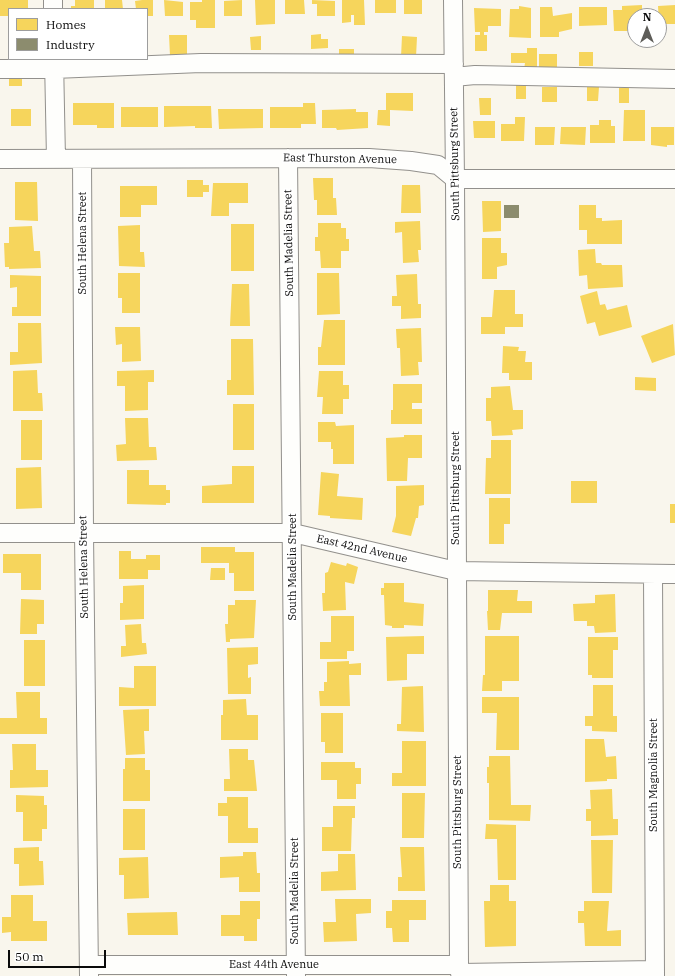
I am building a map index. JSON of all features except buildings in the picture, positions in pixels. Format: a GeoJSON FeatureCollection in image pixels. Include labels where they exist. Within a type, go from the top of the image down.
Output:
{"type":"FeatureCollection","features":[{"type":"Feature","properties":{"kind":"street","name":"South Pittsburg Street"},"geometry":{"type":"LineString","coordinates":[[453,0],[460,972]]}},
{"type":"Feature","properties":{"kind":"street"},"geometry":{"type":"LineString","coordinates":[[0,69],[54,64],[201,63],[454,71],[475,75],[675,79]]}},
{"type":"Feature","properties":{"kind":"street"},"geometry":{"type":"LineString","coordinates":[[54,64],[56,159]]}},
{"type":"Feature","properties":{"kind":"street","name":"South Madelia Street"},"geometry":{"type":"LineString","coordinates":[[288,158],[293,533],[296,971]]}},
{"type":"Feature","properties":{"kind":"street","name":"East Thurston Avenue"},"geometry":{"type":"LineString","coordinates":[[0,159],[369,158],[411,161],[438,165],[455,179]]}},
{"type":"Feature","properties":{"kind":"street","name":"South Helena Street"},"geometry":{"type":"LineString","coordinates":[[82,159],[84,533],[89,971]]}},
{"type":"Feature","properties":{"kind":"street"},"geometry":{"type":"LineString","coordinates":[[455,179],[675,179]]}},
{"type":"Feature","properties":{"kind":"street","name":"East 42nd Avenue"},"geometry":{"type":"LineString","coordinates":[[0,533],[293,533],[456,571],[675,574]]}},
{"type":"Feature","properties":{"kind":"street","name":"South Magnolia Street"},"geometry":{"type":"LineString","coordinates":[[653,574],[655,973]]}},
{"type":"Feature","properties":{"kind":"street","name":"East 44th Avenue"},"geometry":{"type":"LineString","coordinates":[[89,971],[655,973]]}}]}
